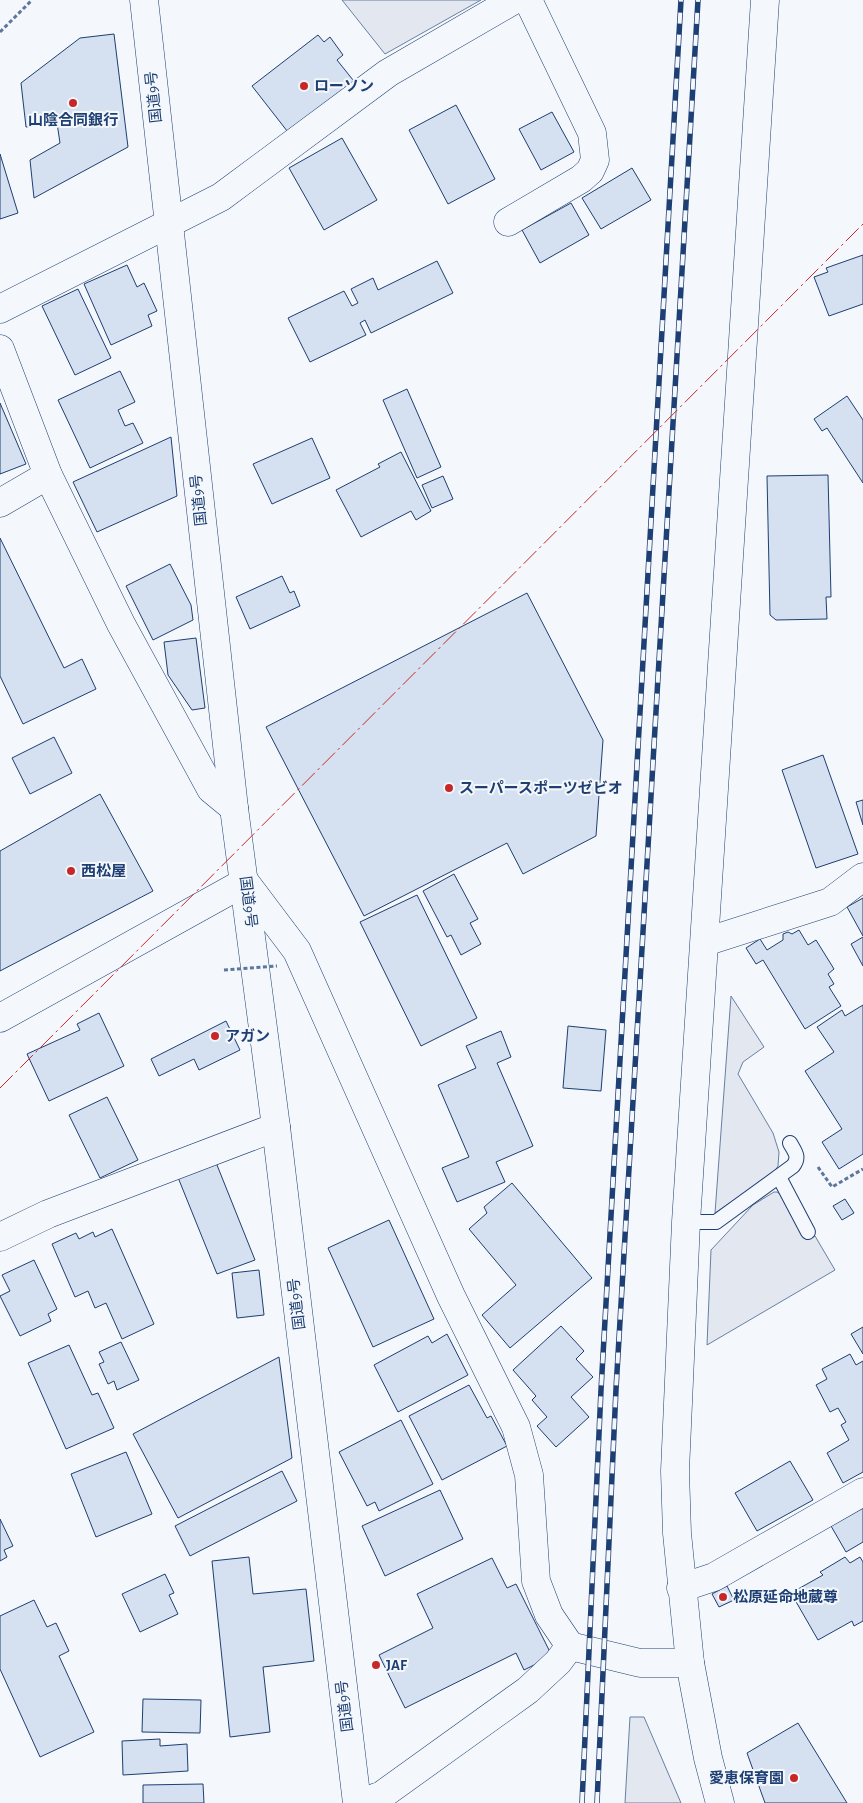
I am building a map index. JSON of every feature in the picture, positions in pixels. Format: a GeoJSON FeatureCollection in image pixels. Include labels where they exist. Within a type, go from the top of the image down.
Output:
{"type":"FeatureCollection","features":[{"type":"Feature","properties":{"kind":"main road","name":"国道9号"},"geometry":{"type":"LineString","coordinates":[[144,0],[234,808],[276,1127],[357,1803]]}},
{"type":"Feature","properties":{"kind":"main road"},"geometry":{"type":"LineString","coordinates":[[0,309],[221,197],[388,73],[514,0]]}},
{"type":"Feature","properties":{"kind":"main road"},"geometry":{"type":"LineString","coordinates":[[508,222],[581,179],[590,171],[595,160],[592,133],[528,0]]}},
{"type":"Feature","properties":{"kind":"main road"},"geometry":{"type":"LineString","coordinates":[[720,1803],[708,1758],[690,1663],[681,1588],[675,1471],[686,1222],[765,0]]}},
{"type":"Feature","properties":{"kind":"main road"},"geometry":{"type":"LineString","coordinates":[[0,349],[48,475],[121,624],[211,789],[234,808]]}},
{"type":"Feature","properties":{"kind":"main road"},"geometry":{"type":"LineString","coordinates":[[0,503],[48,475]]}},
{"type":"Feature","properties":{"kind":"main road"},"geometry":{"type":"LineString","coordinates":[[705,942],[830,902],[863,877]]}},
{"type":"Feature","properties":{"kind":"main road"},"geometry":{"type":"LineString","coordinates":[[0,1018],[245,882],[297,951],[451,1296],[516,1427],[529,1476],[536,1581],[549,1615],[570,1646],[640,1663],[690,1663]]}},
{"type":"Feature","properties":{"kind":"main road"},"geometry":{"type":"LineString","coordinates":[[0,1237],[48,1214],[276,1127]]}},
{"type":"Feature","properties":{"kind":"main road"},"geometry":{"type":"LineString","coordinates":[[681,1588],[714,1577],[863,1492]]}},
{"type":"Feature","properties":{"kind":"main road"},"geometry":{"type":"LineString","coordinates":[[361,1803],[382,1795],[528,1690],[558,1662],[570,1646]]}},
{"type":"Feature","properties":{"kind":"lane"},"geometry":{"type":"LineString","coordinates":[[686,1222],[716,1222],[779,1177],[797,1161],[797,1155],[790,1143]]}},
{"type":"Feature","properties":{"kind":"lane"},"geometry":{"type":"LineString","coordinates":[[779,1177],[808,1232]]}},
{"type":"Feature","properties":{"kind":"path"},"geometry":{"type":"LineString","coordinates":[[0,32],[32,0]]}},
{"type":"Feature","properties":{"kind":"path"},"geometry":{"type":"LineString","coordinates":[[224,970],[277,966]]}},
{"type":"Feature","properties":{"kind":"path"},"geometry":{"type":"LineString","coordinates":[[797,1161],[813,1158],[832,1187],[863,1169]]}},
{"type":"Feature","properties":{"kind":"shaded area"},"geometry":{"type":"Polygon","coordinates":[[[342,0],[481,0],[385,54],[342,0]]]}},
{"type":"Feature","properties":{"kind":"shaded area"},"geometry":{"type":"Polygon","coordinates":[[[731,996],[764,1047],[743,1062],[738,1074],[773,1133],[779,1152],[778,1166],[773,1174],[715,1213],[731,996]]]}},
{"type":"Feature","properties":{"kind":"shaded area"},"geometry":{"type":"Polygon","coordinates":[[[774,1192],[785,1197],[807,1237],[815,1236],[835,1270],[707,1345],[711,1250],[753,1205],[774,1192]]]}},
{"type":"Feature","properties":{"kind":"shaded area"},"geometry":{"type":"Polygon","coordinates":[[[630,1717],[644,1717],[681,1803],[625,1803],[630,1717]]]}},
{"type":"Feature","properties":{"kind":"building","name":"山陰合同銀行"},"geometry":{"type":"Polygon","coordinates":[[[114,34],[128,147],[34,198],[30,160],[60,143],[57,123],[26,127],[21,83],[80,38],[114,34]]]}},
{"type":"Feature","properties":{"kind":"building","name":"ローソン"},"geometry":{"type":"Polygon","coordinates":[[[318,35],[324,42],[330,37],[343,55],[337,60],[357,85],[291,136],[252,86],[318,35]]]}},
{"type":"Feature","properties":{"kind":"building"},"geometry":{"type":"Polygon","coordinates":[[[456,105],[495,179],[448,204],[409,130],[456,105]]]}},
{"type":"Feature","properties":{"kind":"building"},"geometry":{"type":"Polygon","coordinates":[[[552,112],[574,152],[541,170],[519,129],[552,112]]]}},
{"type":"Feature","properties":{"kind":"building"},"geometry":{"type":"Polygon","coordinates":[[[342,138],[377,200],[324,230],[289,168],[342,138]]]}},
{"type":"Feature","properties":{"kind":"building"},"geometry":{"type":"Polygon","coordinates":[[[0,154],[18,213],[0,219],[0,154]]]}},
{"type":"Feature","properties":{"kind":"building"},"geometry":{"type":"Polygon","coordinates":[[[632,168],[651,200],[601,229],[582,198],[632,168]]]}},
{"type":"Feature","properties":{"kind":"building"},"geometry":{"type":"Polygon","coordinates":[[[571,203],[589,235],[540,263],[522,230],[571,203]]]}},
{"type":"Feature","properties":{"kind":"building"},"geometry":{"type":"Polygon","coordinates":[[[863,255],[863,304],[829,316],[814,277],[828,272],[826,268],[863,255]]]}},
{"type":"Feature","properties":{"kind":"building"},"geometry":{"type":"Polygon","coordinates":[[[437,261],[453,293],[371,333],[365,320],[360,323],[366,335],[310,362],[288,318],[344,291],[352,306],[358,303],[351,289],[373,278],[378,290],[437,261]]]}},
{"type":"Feature","properties":{"kind":"building"},"geometry":{"type":"Polygon","coordinates":[[[127,265],[137,287],[144,283],[157,311],[148,315],[152,326],[111,345],[84,284],[127,265]]]}},
{"type":"Feature","properties":{"kind":"building"},"geometry":{"type":"Polygon","coordinates":[[[78,289],[111,358],[75,375],[42,306],[78,289]]]}},
{"type":"Feature","properties":{"kind":"building"},"geometry":{"type":"Polygon","coordinates":[[[120,371],[135,402],[118,410],[125,426],[133,423],[143,443],[90,468],[58,400],[120,371]]]}},
{"type":"Feature","properties":{"kind":"building"},"geometry":{"type":"Polygon","coordinates":[[[407,389],[441,467],[417,478],[383,400],[407,389]]]}},
{"type":"Feature","properties":{"kind":"building"},"geometry":{"type":"Polygon","coordinates":[[[847,396],[863,420],[863,483],[827,428],[822,431],[814,419],[847,396]]]}},
{"type":"Feature","properties":{"kind":"building"},"geometry":{"type":"Polygon","coordinates":[[[0,403],[26,464],[0,474],[0,403]]]}},
{"type":"Feature","properties":{"kind":"building"},"geometry":{"type":"Polygon","coordinates":[[[171,437],[177,496],[97,532],[73,482],[171,437]]]}},
{"type":"Feature","properties":{"kind":"building"},"geometry":{"type":"Polygon","coordinates":[[[312,438],[330,478],[272,504],[253,464],[312,438]]]}},
{"type":"Feature","properties":{"kind":"building"},"geometry":{"type":"Polygon","coordinates":[[[401,452],[431,511],[416,520],[411,511],[361,537],[336,490],[380,467],[378,464],[401,452]]]}},
{"type":"Feature","properties":{"kind":"building"},"geometry":{"type":"Polygon","coordinates":[[[828,475],[831,597],[826,597],[827,619],[776,620],[770,615],[767,476],[828,475]]]}},
{"type":"Feature","properties":{"kind":"building"},"geometry":{"type":"Polygon","coordinates":[[[443,476],[453,499],[432,508],[422,485],[443,476]]]}},
{"type":"Feature","properties":{"kind":"building"},"geometry":{"type":"Polygon","coordinates":[[[0,538],[64,668],[82,659],[96,689],[23,724],[0,676],[0,538]]]}},
{"type":"Feature","properties":{"kind":"building"},"geometry":{"type":"Polygon","coordinates":[[[170,564],[191,605],[193,620],[153,640],[126,586],[170,564]]]}},
{"type":"Feature","properties":{"kind":"building"},"geometry":{"type":"Polygon","coordinates":[[[282,576],[290,593],[294,591],[300,606],[250,629],[236,597],[282,576]]]}},
{"type":"Feature","properties":{"kind":"building","name":"スーパースポーツゼビオ"},"geometry":{"type":"Polygon","coordinates":[[[527,593],[603,740],[596,836],[523,874],[507,843],[364,916],[266,727],[527,593]]]}},
{"type":"Feature","properties":{"kind":"building"},"geometry":{"type":"Polygon","coordinates":[[[196,638],[205,708],[192,710],[168,675],[164,642],[196,638]]]}},
{"type":"Feature","properties":{"kind":"building"},"geometry":{"type":"Polygon","coordinates":[[[54,737],[72,773],[30,794],[12,758],[54,737]]]}},
{"type":"Feature","properties":{"kind":"building"},"geometry":{"type":"Polygon","coordinates":[[[823,755],[858,854],[816,868],[782,770],[823,755]]]}},
{"type":"Feature","properties":{"kind":"building","name":"西松屋"},"geometry":{"type":"Polygon","coordinates":[[[100,794],[153,891],[0,971],[0,851],[100,794]]]}},
{"type":"Feature","properties":{"kind":"building"},"geometry":{"type":"Polygon","coordinates":[[[863,800],[863,825],[856,802],[863,800]]]}},
{"type":"Feature","properties":{"kind":"building"},"geometry":{"type":"Polygon","coordinates":[[[454,874],[478,919],[470,923],[481,944],[461,955],[451,935],[447,937],[423,891],[454,874]]]}},
{"type":"Feature","properties":{"kind":"building"},"geometry":{"type":"Polygon","coordinates":[[[417,895],[477,1018],[421,1046],[360,922],[417,895]]]}},
{"type":"Feature","properties":{"kind":"building"},"geometry":{"type":"Polygon","coordinates":[[[863,898],[863,936],[847,907],[863,898]]]}},
{"type":"Feature","properties":{"kind":"building"},"geometry":{"type":"Polygon","coordinates":[[[799,930],[808,945],[816,940],[834,969],[828,974],[834,984],[829,987],[841,1006],[805,1029],[763,960],[756,964],[746,948],[760,939],[767,950],[783,940],[783,934],[788,932],[792,934],[799,930]]]}},
{"type":"Feature","properties":{"kind":"building"},"geometry":{"type":"Polygon","coordinates":[[[863,937],[863,966],[851,944],[863,937]]]}},
{"type":"Feature","properties":{"kind":"building"},"geometry":{"type":"Polygon","coordinates":[[[863,1005],[863,1154],[839,1169],[822,1142],[842,1129],[805,1071],[834,1052],[817,1027],[842,1010],[845,1016],[863,1005]]]}},
{"type":"Feature","properties":{"kind":"building"},"geometry":{"type":"Polygon","coordinates":[[[99,1013],[124,1066],[49,1101],[27,1054],[80,1030],[77,1024],[99,1013]]]}},
{"type":"Feature","properties":{"kind":"building","name":"アガン"},"geometry":{"type":"Polygon","coordinates":[[[226,1021],[240,1050],[199,1070],[194,1059],[159,1076],[151,1059],[226,1021]]]}},
{"type":"Feature","properties":{"kind":"building"},"geometry":{"type":"Polygon","coordinates":[[[568,1026],[606,1030],[601,1091],[563,1088],[568,1026]]]}},
{"type":"Feature","properties":{"kind":"building"},"geometry":{"type":"Polygon","coordinates":[[[501,1031],[511,1057],[497,1063],[533,1146],[496,1162],[505,1182],[457,1202],[442,1168],[469,1157],[438,1085],[476,1068],[466,1046],[501,1031]]]}},
{"type":"Feature","properties":{"kind":"building"},"geometry":{"type":"Polygon","coordinates":[[[107,1097],[138,1160],[100,1178],[69,1115],[107,1097]]]}},
{"type":"Feature","properties":{"kind":"building"},"geometry":{"type":"Polygon","coordinates":[[[215,1160],[255,1260],[217,1274],[177,1175],[215,1160]]]}},
{"type":"Feature","properties":{"kind":"building"},"geometry":{"type":"Polygon","coordinates":[[[512,1183],[592,1278],[510,1348],[482,1315],[516,1285],[469,1229],[487,1213],[484,1207],[512,1183]]]}},
{"type":"Feature","properties":{"kind":"building"},"geometry":{"type":"Polygon","coordinates":[[[845,1199],[854,1213],[842,1220],[833,1206],[845,1199]]]}},
{"type":"Feature","properties":{"kind":"building"},"geometry":{"type":"Polygon","coordinates":[[[389,1220],[434,1319],[373,1347],[328,1248],[389,1220]]]}},
{"type":"Feature","properties":{"kind":"building"},"geometry":{"type":"Polygon","coordinates":[[[112,1229],[154,1324],[122,1339],[106,1303],[95,1308],[88,1291],[75,1297],[52,1244],[76,1233],[79,1239],[93,1232],[95,1237],[112,1229]]]}},
{"type":"Feature","properties":{"kind":"building"},"geometry":{"type":"Polygon","coordinates":[[[34,1260],[57,1309],[48,1314],[51,1321],[20,1336],[0,1296],[10,1291],[2,1275],[34,1260]]]}},
{"type":"Feature","properties":{"kind":"building"},"geometry":{"type":"Polygon","coordinates":[[[259,1270],[264,1315],[237,1318],[232,1273],[259,1270]]]}},
{"type":"Feature","properties":{"kind":"building"},"geometry":{"type":"Polygon","coordinates":[[[561,1326],[584,1351],[576,1359],[593,1377],[571,1397],[589,1417],[556,1447],[537,1426],[547,1417],[532,1400],[536,1396],[513,1370],[561,1326]]]}},
{"type":"Feature","properties":{"kind":"building"},"geometry":{"type":"Polygon","coordinates":[[[863,1327],[863,1354],[851,1334],[863,1327]]]}},
{"type":"Feature","properties":{"kind":"building"},"geometry":{"type":"Polygon","coordinates":[[[447,1334],[468,1375],[398,1412],[374,1365],[428,1336],[432,1343],[447,1334]]]}},
{"type":"Feature","properties":{"kind":"building"},"geometry":{"type":"Polygon","coordinates":[[[121,1342],[139,1380],[117,1390],[114,1381],[108,1384],[99,1364],[104,1362],[99,1352],[121,1342]]]}},
{"type":"Feature","properties":{"kind":"building"},"geometry":{"type":"Polygon","coordinates":[[[69,1345],[92,1395],[98,1393],[114,1428],[66,1449],[28,1363],[69,1345]]]}},
{"type":"Feature","properties":{"kind":"building"},"geometry":{"type":"Polygon","coordinates":[[[850,1354],[856,1365],[863,1361],[863,1472],[843,1483],[827,1453],[849,1440],[841,1425],[846,1422],[838,1408],[830,1412],[816,1385],[827,1379],[822,1369],[850,1354]]]}},
{"type":"Feature","properties":{"kind":"building"},"geometry":{"type":"Polygon","coordinates":[[[279,1357],[292,1458],[178,1518],[133,1434],[279,1357]]]}},
{"type":"Feature","properties":{"kind":"building"},"geometry":{"type":"Polygon","coordinates":[[[469,1385],[487,1418],[491,1416],[507,1446],[442,1480],[409,1416],[469,1385]]]}},
{"type":"Feature","properties":{"kind":"building"},"geometry":{"type":"Polygon","coordinates":[[[401,1420],[433,1484],[379,1511],[375,1502],[367,1506],[339,1452],[401,1420]]]}},
{"type":"Feature","properties":{"kind":"building"},"geometry":{"type":"Polygon","coordinates":[[[126,1452],[152,1514],[96,1537],[71,1474],[126,1452]]]}},
{"type":"Feature","properties":{"kind":"building"},"geometry":{"type":"Polygon","coordinates":[[[790,1461],[813,1500],[757,1531],[735,1493],[790,1461]]]}},
{"type":"Feature","properties":{"kind":"building"},"geometry":{"type":"Polygon","coordinates":[[[282,1471],[297,1501],[190,1556],[175,1526],[282,1471]]]}},
{"type":"Feature","properties":{"kind":"building"},"geometry":{"type":"Polygon","coordinates":[[[440,1490],[463,1539],[385,1576],[362,1526],[440,1490]]]}},
{"type":"Feature","properties":{"kind":"building"},"geometry":{"type":"Polygon","coordinates":[[[863,1507],[863,1542],[846,1552],[831,1526],[863,1507]]]}},
{"type":"Feature","properties":{"kind":"building"},"geometry":{"type":"Polygon","coordinates":[[[0,1519],[13,1546],[4,1550],[7,1557],[0,1561],[0,1519]]]}},
{"type":"Feature","properties":{"kind":"building"},"geometry":{"type":"Polygon","coordinates":[[[249,1557],[253,1594],[306,1589],[314,1661],[263,1667],[270,1732],[230,1737],[212,1561],[249,1557]]]}},
{"type":"Feature","properties":{"kind":"building"},"geometry":{"type":"Polygon","coordinates":[[[845,1557],[850,1563],[860,1557],[863,1562],[863,1621],[854,1626],[852,1621],[818,1640],[791,1593],[823,1575],[820,1572],[845,1557]]]}},
{"type":"Feature","properties":{"kind":"building"},"geometry":{"type":"Polygon","coordinates":[[[492,1558],[507,1588],[516,1584],[552,1656],[524,1670],[516,1653],[405,1708],[379,1655],[433,1628],[417,1594],[492,1558]]]}},
{"type":"Feature","properties":{"kind":"building"},"geometry":{"type":"Polygon","coordinates":[[[165,1574],[174,1593],[169,1595],[178,1614],[140,1632],[122,1594],[165,1574]]]}},
{"type":"Feature","properties":{"kind":"building","name":"松原延命地蔵尊"},"geometry":{"type":"Polygon","coordinates":[[[727,1586],[734,1600],[719,1607],[712,1594],[727,1586]]]}},
{"type":"Feature","properties":{"kind":"building"},"geometry":{"type":"Polygon","coordinates":[[[34,1600],[47,1627],[56,1623],[69,1651],[59,1656],[94,1732],[40,1757],[0,1669],[0,1616],[34,1600]]]}},
{"type":"Feature","properties":{"kind":"building"},"geometry":{"type":"Polygon","coordinates":[[[143,1699],[201,1700],[200,1733],[142,1732],[143,1699]]]}},
{"type":"Feature","properties":{"kind":"building","name":"愛恵保育園"},"geometry":{"type":"Polygon","coordinates":[[[798,1723],[847,1803],[765,1803],[747,1753],[798,1723]]]}},
{"type":"Feature","properties":{"kind":"building"},"geometry":{"type":"Polygon","coordinates":[[[160,1739],[160,1746],[187,1744],[188,1771],[123,1775],[122,1741],[160,1739]]]}},
{"type":"Feature","properties":{"kind":"building"},"geometry":{"type":"Polygon","coordinates":[[[203,1784],[204,1803],[143,1803],[143,1785],[203,1784]]]}},
{"type":"Feature","properties":{"kind":"railway"},"geometry":{"type":"LineString","coordinates":[[582,1803],[601,1390],[681,0]]}},
{"type":"Feature","properties":{"kind":"railway"},"geometry":{"type":"LineString","coordinates":[[597,1803],[616,1389],[698,0]]}},
{"type":"Feature","properties":{"kind":"power"},"geometry":{"type":"LineString","coordinates":[[0,1088],[863,224]]}},
{"type":"Feature","properties":{"kind":"place","name":"ローソン"},"geometry":{"type":"Point","coordinates":[304,86]}},
{"type":"Feature","properties":{"kind":"place","name":"山陰合同銀行"},"geometry":{"type":"Point","coordinates":[73,103]}},
{"type":"Feature","properties":{"kind":"place","name":"スーパースポーツゼビオ"},"geometry":{"type":"Point","coordinates":[449,788]}},
{"type":"Feature","properties":{"kind":"place","name":"西松屋"},"geometry":{"type":"Point","coordinates":[71,871]}},
{"type":"Feature","properties":{"kind":"place","name":"アガン"},"geometry":{"type":"Point","coordinates":[215,1036]}},
{"type":"Feature","properties":{"kind":"place","name":"松原延命地蔵尊"},"geometry":{"type":"Point","coordinates":[723,1597]}},
{"type":"Feature","properties":{"kind":"place","name":"JAF"},"geometry":{"type":"Point","coordinates":[376,1665]}},
{"type":"Feature","properties":{"kind":"place","name":"愛恵保育園"},"geometry":{"type":"Point","coordinates":[794,1778]}}]}
